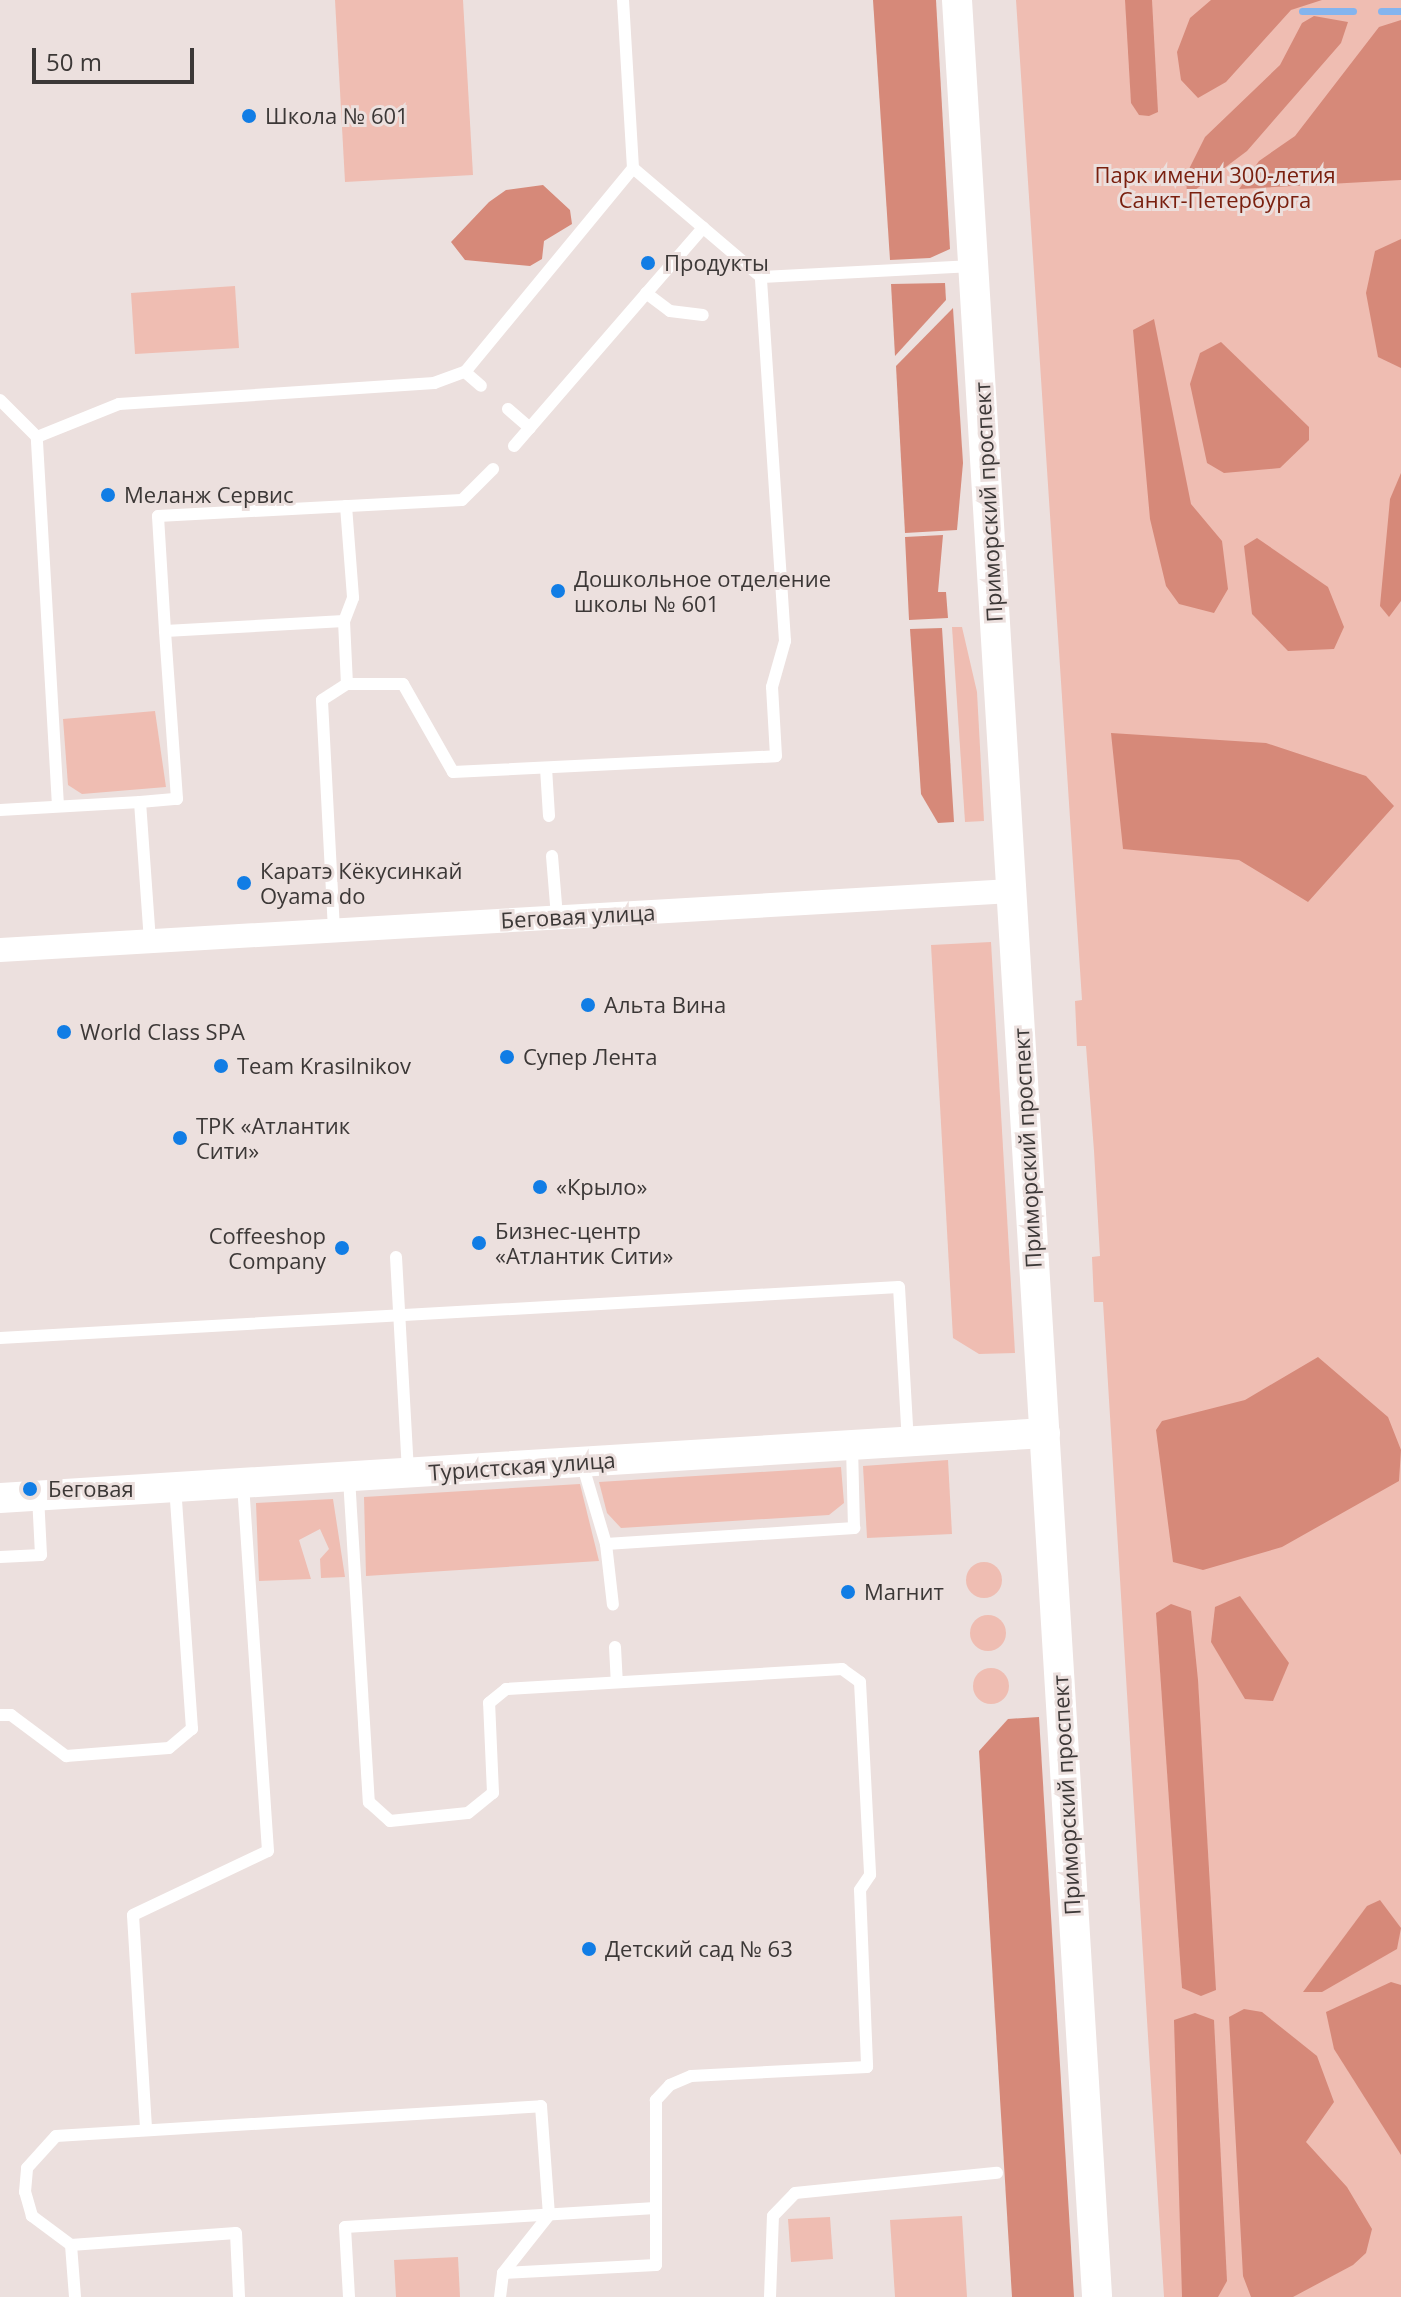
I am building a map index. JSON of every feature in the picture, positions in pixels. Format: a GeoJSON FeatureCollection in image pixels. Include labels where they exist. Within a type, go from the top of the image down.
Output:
{"type":"FeatureCollection","features":[{"type":"Feature","properties":{"kind":"street","name":"Приморский проспект"},"geometry":{"type":"LineString","coordinates":[[957,0],[1097,2297]]}},
{"type":"Feature","properties":{"kind":"street","name":"Беговая улица"},"geometry":{"type":"LineString","coordinates":[[0,950],[1011,891]]}},
{"type":"Feature","properties":{"kind":"street","name":"Туристская улица"},"geometry":{"type":"LineString","coordinates":[[0,1498],[1045,1433]]}},
{"type":"Feature","properties":{"kind":"lane"},"geometry":{"type":"LineString","coordinates":[[37,437],[119,404],[434,383],[465,372],[633,168],[623,0]]}},
{"type":"Feature","properties":{"kind":"lane"},"geometry":{"type":"LineString","coordinates":[[633,168],[761,277],[973,265]]}},
{"type":"Feature","properties":{"kind":"lane"},"geometry":{"type":"LineString","coordinates":[[514,446],[703,228]]}},
{"type":"Feature","properties":{"kind":"lane"},"geometry":{"type":"LineString","coordinates":[[334,930],[322,700],[347,684],[403,684],[453,772],[776,756],[772,687],[785,641],[761,277]]}},
{"type":"Feature","properties":{"kind":"lane"},"geometry":{"type":"LineString","coordinates":[[646,293],[670,311],[703,315]]}},
{"type":"Feature","properties":{"kind":"lane"},"geometry":{"type":"LineString","coordinates":[[465,372],[481,386]]}},
{"type":"Feature","properties":{"kind":"lane"},"geometry":{"type":"LineString","coordinates":[[0,400],[37,437],[58,806]]}},
{"type":"Feature","properties":{"kind":"lane"},"geometry":{"type":"LineString","coordinates":[[508,409],[530,428]]}},
{"type":"Feature","properties":{"kind":"lane"},"geometry":{"type":"LineString","coordinates":[[0,810],[177,799],[158,516],[462,500],[493,469]]}},
{"type":"Feature","properties":{"kind":"lane"},"geometry":{"type":"LineString","coordinates":[[346,506],[353,598],[344,621],[347,684]]}},
{"type":"Feature","properties":{"kind":"lane"},"geometry":{"type":"LineString","coordinates":[[165,631],[344,621]]}},
{"type":"Feature","properties":{"kind":"lane"},"geometry":{"type":"LineString","coordinates":[[546,768],[549,816]]}},
{"type":"Feature","properties":{"kind":"lane"},"geometry":{"type":"LineString","coordinates":[[140,802],[150,941]]}},
{"type":"Feature","properties":{"kind":"lane"},"geometry":{"type":"LineString","coordinates":[[552,856],[557,917]]}},
{"type":"Feature","properties":{"kind":"lane"},"geometry":{"type":"LineString","coordinates":[[396,1257],[408,1473]]}},
{"type":"Feature","properties":{"kind":"lane"},"geometry":{"type":"LineString","coordinates":[[0,1338],[899,1287],[908,1442]]}},
{"type":"Feature","properties":{"kind":"lane"},"geometry":{"type":"LineString","coordinates":[[606,1544],[854,1528],[852,1445]]}},
{"type":"Feature","properties":{"kind":"lane"},"geometry":{"type":"LineString","coordinates":[[582,1462],[606,1544],[613,1605]]}},
{"type":"Feature","properties":{"kind":"lane"},"geometry":{"type":"LineString","coordinates":[[349,1477],[369,1802],[390,1821],[468,1813],[493,1793],[489,1703],[506,1689],[842,1669],[860,1682],[870,1875],[860,1890],[867,2067],[691,2076],[670,2085],[656,2100],[656,2265],[503,2273]]}},
{"type":"Feature","properties":{"kind":"lane"},"geometry":{"type":"LineString","coordinates":[[146,2128],[133,1915],[268,1851],[243,1483]]}},
{"type":"Feature","properties":{"kind":"lane"},"geometry":{"type":"LineString","coordinates":[[0,1715],[11,1715],[66,1756],[169,1748],[192,1729],[175,1488]]}},
{"type":"Feature","properties":{"kind":"lane"},"geometry":{"type":"LineString","coordinates":[[0,1557],[41,1555],[38,1496]]}},
{"type":"Feature","properties":{"kind":"lane"},"geometry":{"type":"LineString","coordinates":[[615,1647],[617,1682]]}},
{"type":"Feature","properties":{"kind":"lane"},"geometry":{"type":"LineString","coordinates":[[239,2297],[236,2233],[71,2245],[32,2216],[27,2168],[39,2147],[75,2131],[541,2106],[549,2215],[503,2273],[500,2297]]}},
{"type":"Feature","properties":{"kind":"lane"},"geometry":{"type":"LineString","coordinates":[[770,2297],[773,2216],[795,2193],[997,2173]]}},
{"type":"Feature","properties":{"kind":"lane"},"geometry":{"type":"LineString","coordinates":[[349,2297],[345,2227],[655,2208]]}},
{"type":"Feature","properties":{"kind":"lane"},"geometry":{"type":"LineString","coordinates":[[71,2245],[75,2297]]}},
{"type":"Feature","properties":{"kind":"green space"},"geometry":{"type":"Polygon","coordinates":[[[335,0],[463,0],[473,175],[345,182],[335,0]]]}},
{"type":"Feature","properties":{"kind":"green space","name":"Парк имени 300-летия Санкт-Петербурга"},"geometry":{"type":"Polygon","coordinates":[[[1016,0],[1401,0],[1401,2297],[1164,2297],[1103,1302],[1094,1302],[1092,1257],[1100,1256],[1094,1151],[1086,1046],[1077,1046],[1075,1001],[1082,1000],[1016,0]]]}},
{"type":"Feature","properties":{"kind":"green space"},"geometry":{"type":"Polygon","coordinates":[[[235,286],[239,348],[135,354],[131,293],[235,286]]]}},
{"type":"Feature","properties":{"kind":"green space"},"geometry":{"type":"Polygon","coordinates":[[[952,627],[962,627],[977,692],[984,821],[965,822],[952,627]]]}},
{"type":"Feature","properties":{"kind":"green space"},"geometry":{"type":"Polygon","coordinates":[[[155,711],[166,787],[82,794],[68,785],[63,719],[155,711]]]}},
{"type":"Feature","properties":{"kind":"green space"},"geometry":{"type":"Polygon","coordinates":[[[991,942],[1015,1353],[979,1354],[953,1338],[931,945],[991,942]]]}},
{"type":"Feature","properties":{"kind":"green space"},"geometry":{"type":"Polygon","coordinates":[[[948,1460],[952,1534],[867,1538],[863,1466],[948,1460]]]}},
{"type":"Feature","properties":{"kind":"green space"},"geometry":{"type":"Polygon","coordinates":[[[841,1467],[844,1503],[829,1515],[621,1528],[607,1513],[599,1482],[841,1467]]]}},
{"type":"Feature","properties":{"kind":"green space"},"geometry":{"type":"Polygon","coordinates":[[[580,1484],[599,1561],[366,1576],[364,1497],[580,1484]]]}},
{"type":"Feature","properties":{"kind":"green space"},"geometry":{"type":"Polygon","coordinates":[[[333,1499],[345,1577],[321,1578],[320,1559],[329,1549],[320,1529],[299,1540],[311,1579],[259,1581],[256,1503],[333,1499]]]}},
{"type":"Feature","properties":{"kind":"green space"},"geometry":{"type":"Polygon","coordinates":[[[984,1562],[997,1567],[1002,1580],[997,1593],[984,1598],[971,1593],[966,1580],[971,1567],[984,1562]]]}},
{"type":"Feature","properties":{"kind":"green space"},"geometry":{"type":"Polygon","coordinates":[[[988,1615],[1001,1620],[1006,1633],[1001,1646],[988,1651],[975,1646],[970,1633],[975,1620],[988,1615]]]}},
{"type":"Feature","properties":{"kind":"green space"},"geometry":{"type":"Polygon","coordinates":[[[991,1668],[1004,1673],[1009,1686],[1004,1699],[991,1704],[978,1699],[973,1686],[978,1673],[991,1668]]]}},
{"type":"Feature","properties":{"kind":"green space"},"geometry":{"type":"Polygon","coordinates":[[[962,2216],[967,2297],[895,2297],[890,2220],[962,2216]]]}},
{"type":"Feature","properties":{"kind":"green space"},"geometry":{"type":"Polygon","coordinates":[[[830,2217],[833,2259],[791,2262],[788,2219],[830,2217]]]}},
{"type":"Feature","properties":{"kind":"green space"},"geometry":{"type":"Polygon","coordinates":[[[458,2257],[460,2297],[396,2297],[394,2260],[458,2257]]]}},
{"type":"Feature","properties":{"kind":"shaded area"},"geometry":{"type":"Polygon","coordinates":[[[873,0],[936,0],[950,249],[930,258],[890,260],[873,0]]]}},
{"type":"Feature","properties":{"kind":"shaded area"},"geometry":{"type":"Polygon","coordinates":[[[1125,0],[1152,0],[1158,112],[1149,116],[1139,115],[1131,103],[1125,0]]]}},
{"type":"Feature","properties":{"kind":"shaded area"},"geometry":{"type":"Polygon","coordinates":[[[1211,0],[1322,0],[1291,10],[1226,82],[1198,98],[1181,80],[1177,52],[1190,18],[1211,0]]]}},
{"type":"Feature","properties":{"kind":"shaded area"},"geometry":{"type":"Polygon","coordinates":[[[1314,16],[1348,22],[1341,43],[1247,151],[1187,196],[1186,175],[1205,137],[1280,65],[1302,23],[1314,16]]]}},
{"type":"Feature","properties":{"kind":"shaded area"},"geometry":{"type":"Polygon","coordinates":[[[1401,20],[1401,180],[1239,189],[1259,161],[1295,136],[1379,27],[1401,20]]]}},
{"type":"Feature","properties":{"kind":"shaded area"},"geometry":{"type":"Polygon","coordinates":[[[543,185],[570,210],[572,224],[544,241],[542,259],[530,266],[465,260],[451,242],[489,202],[506,190],[543,185]]]}},
{"type":"Feature","properties":{"kind":"shaded area"},"geometry":{"type":"Polygon","coordinates":[[[1401,239],[1401,368],[1378,357],[1366,293],[1375,251],[1401,239]]]}},
{"type":"Feature","properties":{"kind":"shaded area"},"geometry":{"type":"Polygon","coordinates":[[[945,283],[946,300],[895,356],[891,284],[945,283]]]}},
{"type":"Feature","properties":{"kind":"shaded area"},"geometry":{"type":"Polygon","coordinates":[[[953,308],[963,463],[957,530],[905,533],[896,366],[953,308]]]}},
{"type":"Feature","properties":{"kind":"shaded area"},"geometry":{"type":"Polygon","coordinates":[[[1154,319],[1191,504],[1222,541],[1228,589],[1214,613],[1179,604],[1166,586],[1150,519],[1133,330],[1154,319]]]}},
{"type":"Feature","properties":{"kind":"shaded area"},"geometry":{"type":"Polygon","coordinates":[[[1221,342],[1309,427],[1309,440],[1280,468],[1224,473],[1207,463],[1190,384],[1200,353],[1221,342]]]}},
{"type":"Feature","properties":{"kind":"shaded area"},"geometry":{"type":"Polygon","coordinates":[[[1401,473],[1401,601],[1389,617],[1380,606],[1390,499],[1401,473]]]}},
{"type":"Feature","properties":{"kind":"shaded area"},"geometry":{"type":"Polygon","coordinates":[[[943,535],[938,592],[946,592],[948,618],[909,620],[905,537],[943,535]]]}},
{"type":"Feature","properties":{"kind":"shaded area"},"geometry":{"type":"Polygon","coordinates":[[[1257,538],[1328,587],[1344,627],[1334,649],[1288,651],[1252,614],[1244,546],[1257,538]]]}},
{"type":"Feature","properties":{"kind":"shaded area"},"geometry":{"type":"Polygon","coordinates":[[[942,628],[954,822],[938,823],[921,794],[910,629],[942,628]]]}},
{"type":"Feature","properties":{"kind":"shaded area"},"geometry":{"type":"Polygon","coordinates":[[[1111,733],[1266,743],[1366,776],[1394,806],[1308,902],[1239,860],[1123,849],[1111,733]]]}},
{"type":"Feature","properties":{"kind":"shaded area"},"geometry":{"type":"Polygon","coordinates":[[[1318,1357],[1388,1417],[1401,1450],[1399,1481],[1282,1547],[1203,1570],[1173,1562],[1156,1430],[1162,1421],[1245,1400],[1318,1357]]]}},
{"type":"Feature","properties":{"kind":"shaded area"},"geometry":{"type":"Polygon","coordinates":[[[1240,1596],[1289,1663],[1273,1701],[1245,1699],[1211,1642],[1215,1607],[1240,1596]]]}},
{"type":"Feature","properties":{"kind":"shaded area"},"geometry":{"type":"Polygon","coordinates":[[[1171,1604],[1191,1611],[1198,1680],[1216,1990],[1201,1996],[1182,1988],[1156,1613],[1171,1604]]]}},
{"type":"Feature","properties":{"kind":"shaded area"},"geometry":{"type":"Polygon","coordinates":[[[1039,1717],[1074,2297],[1012,2297],[979,1751],[1008,1719],[1039,1717]]]}},
{"type":"Feature","properties":{"kind":"shaded area"},"geometry":{"type":"Polygon","coordinates":[[[1380,1900],[1401,1928],[1397,1949],[1322,1992],[1303,1992],[1367,1906],[1380,1900]]]}},
{"type":"Feature","properties":{"kind":"shaded area"},"geometry":{"type":"Polygon","coordinates":[[[1391,1982],[1401,1985],[1401,2155],[1334,2049],[1326,2012],[1391,1982]]]}},
{"type":"Feature","properties":{"kind":"shaded area"},"geometry":{"type":"Polygon","coordinates":[[[1244,2009],[1262,2012],[1317,2056],[1334,2102],[1306,2142],[1347,2187],[1372,2229],[1366,2253],[1353,2265],[1293,2297],[1251,2297],[1243,2276],[1229,2017],[1244,2009]]]}},
{"type":"Feature","properties":{"kind":"shaded area"},"geometry":{"type":"Polygon","coordinates":[[[1195,2013],[1214,2020],[1227,2281],[1218,2297],[1182,2297],[1174,2020],[1195,2013]]]}},
{"type":"Feature","properties":{"kind":"waterway"},"geometry":{"type":"LineString","coordinates":[[1302,11],[1353,11]]}},
{"type":"Feature","properties":{"kind":"waterway"},"geometry":{"type":"LineString","coordinates":[[1381,11],[1401,11]]}},
{"type":"Feature","properties":{"kind":"place","name":"Школа № 601"},"geometry":{"type":"Point","coordinates":[249,116]}},
{"type":"Feature","properties":{"kind":"place","name":"Продукты"},"geometry":{"type":"Point","coordinates":[648,263]}},
{"type":"Feature","properties":{"kind":"place","name":"Меланж Сервис"},"geometry":{"type":"Point","coordinates":[108,495]}},
{"type":"Feature","properties":{"kind":"place","name":"Дошкольное отделение школы № 601"},"geometry":{"type":"Point","coordinates":[558,591]}},
{"type":"Feature","properties":{"kind":"place","name":"Каратэ Кёкусинкай Oyama do"},"geometry":{"type":"Point","coordinates":[244,883]}},
{"type":"Feature","properties":{"kind":"place","name":"Альта Вина"},"geometry":{"type":"Point","coordinates":[588,1005]}},
{"type":"Feature","properties":{"kind":"place","name":"World Class SPA"},"geometry":{"type":"Point","coordinates":[64,1032]}},
{"type":"Feature","properties":{"kind":"place","name":"Супер Лента"},"geometry":{"type":"Point","coordinates":[507,1057]}},
{"type":"Feature","properties":{"kind":"place","name":"Team Krasilnikov"},"geometry":{"type":"Point","coordinates":[221,1066]}},
{"type":"Feature","properties":{"kind":"place","name":"ТРК «Атлантик Сити»"},"geometry":{"type":"Point","coordinates":[180,1138]}},
{"type":"Feature","properties":{"kind":"place","name":"«Крыло»"},"geometry":{"type":"Point","coordinates":[540,1187]}},
{"type":"Feature","properties":{"kind":"place","name":"Бизнес-центр «Атлантик Сити»"},"geometry":{"type":"Point","coordinates":[479,1243]}},
{"type":"Feature","properties":{"kind":"place","name":"Coffeeshop Company"},"geometry":{"type":"Point","coordinates":[342,1248]}},
{"type":"Feature","properties":{"kind":"place","name":"Беговая"},"geometry":{"type":"Point","coordinates":[30,1489]}},
{"type":"Feature","properties":{"kind":"place","name":"Магнит"},"geometry":{"type":"Point","coordinates":[848,1592]}},
{"type":"Feature","properties":{"kind":"place","name":"Детский сад № 63"},"geometry":{"type":"Point","coordinates":[589,1949]}}]}
